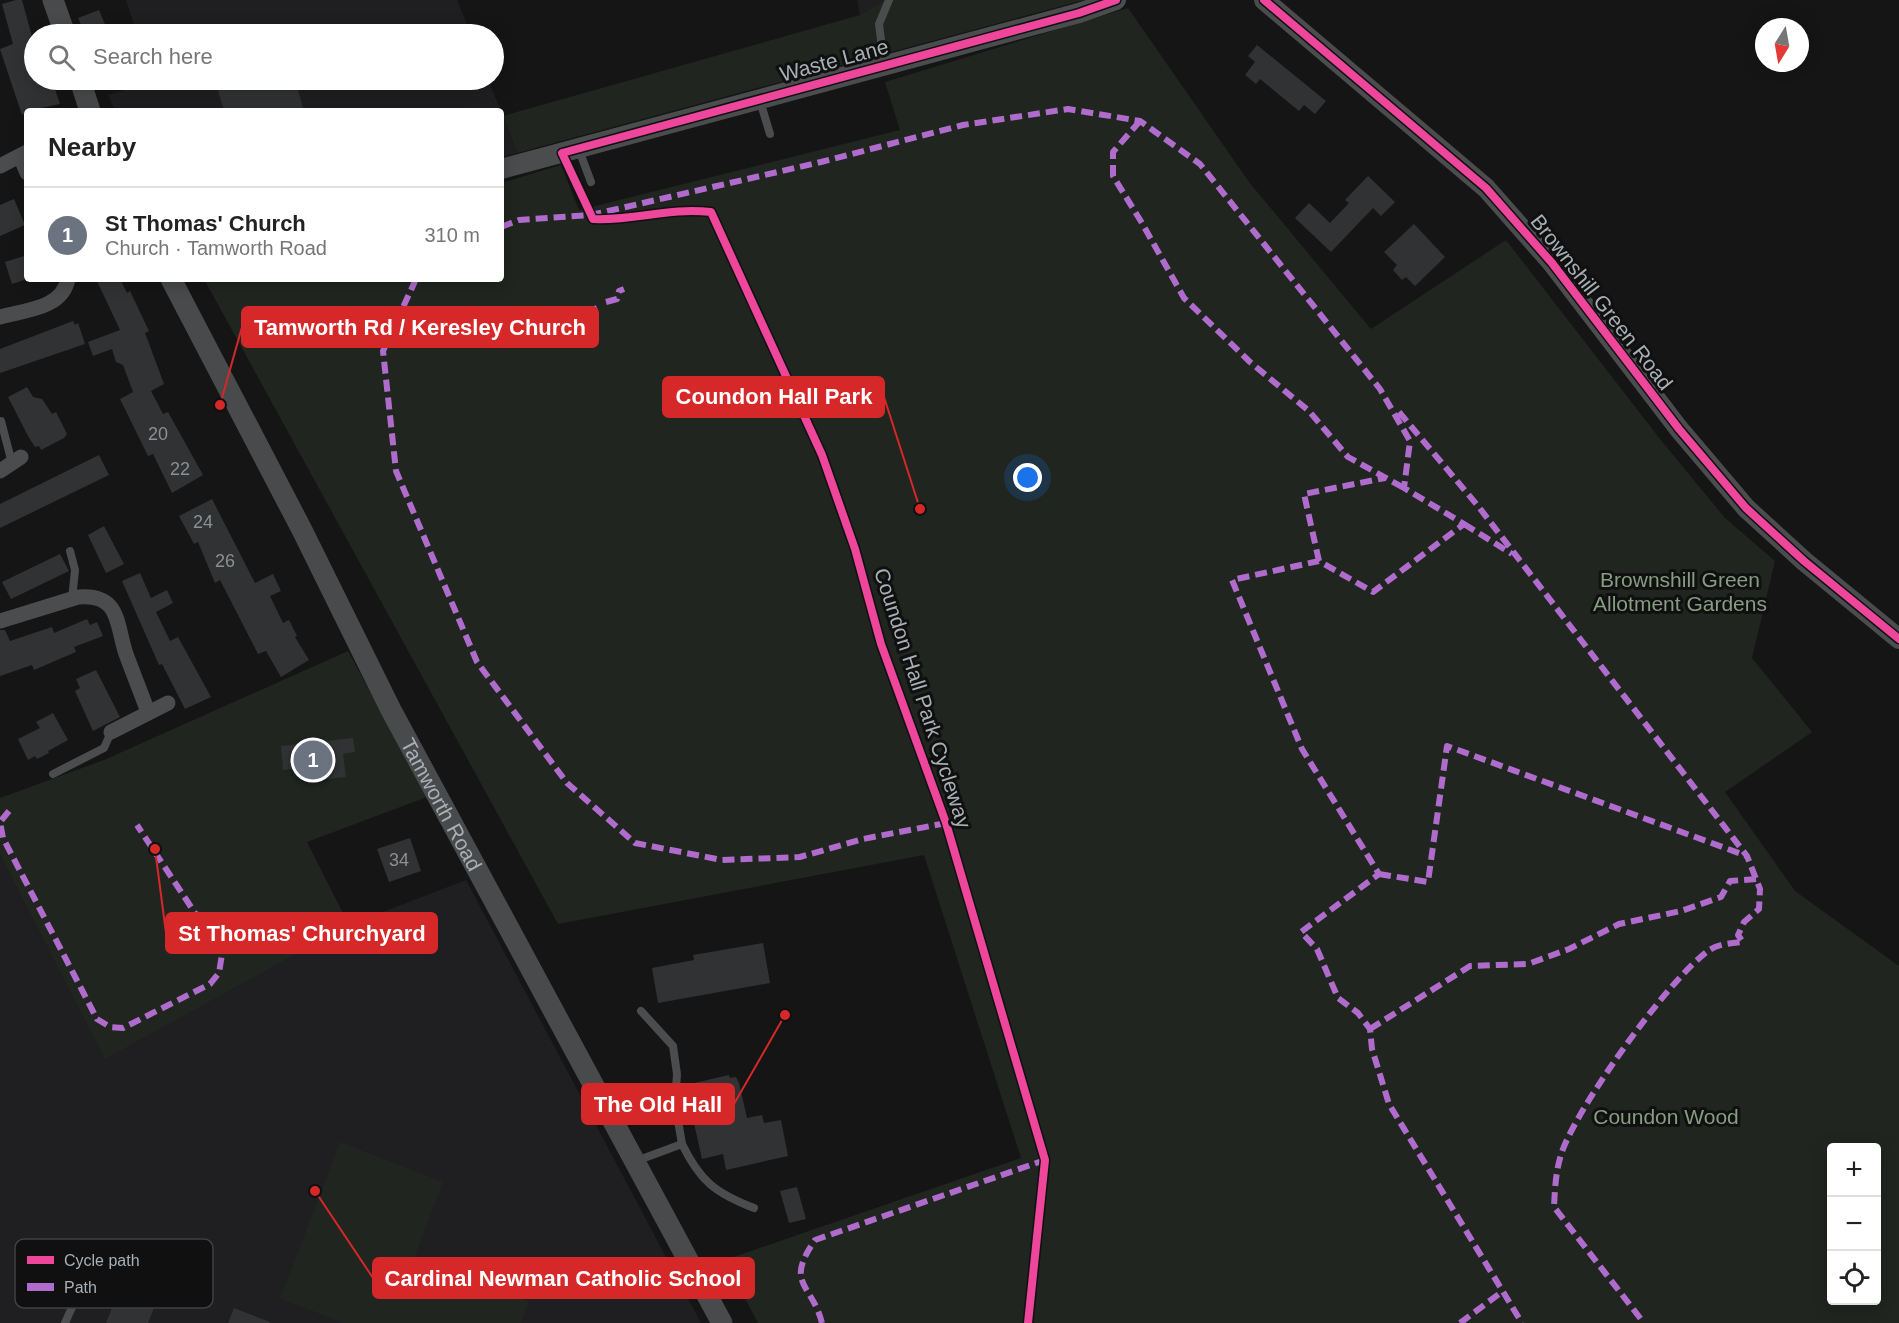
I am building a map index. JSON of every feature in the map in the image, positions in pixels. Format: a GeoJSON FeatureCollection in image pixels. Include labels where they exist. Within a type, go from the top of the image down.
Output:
{"type":"FeatureCollection","features":[{"type":"Feature","properties":{"kind":"main road"},"geometry":{"type":"LineString","coordinates":[[53,0],[61,24]]}},
{"type":"Feature","properties":{"kind":"main road"},"geometry":{"type":"LineString","coordinates":[[83,90],[89,108]]}},
{"type":"Feature","properties":{"kind":"main road","name":"Tamworth Road"},"geometry":{"type":"LineString","coordinates":[[173,282],[302,530],[391,710],[722,1323]]}},
{"type":"Feature","properties":{"kind":"street","name":"Waste Lane"},"geometry":{"type":"LineString","coordinates":[[504,168],[1079,13],[1116,0]]}},
{"type":"Feature","properties":{"kind":"street","name":"Brownshill Green Road"},"geometry":{"type":"LineString","coordinates":[[1264,0],[1486,188],[1552,263],[1679,429],[1746,508],[1804,561],[1899,639]]}},
{"type":"Feature","properties":{"kind":"street"},"geometry":{"type":"LineString","coordinates":[[0,166],[23,154]]}},
{"type":"Feature","properties":{"kind":"street"},"geometry":{"type":"LineString","coordinates":[[0,317],[54,303],[63,295],[67,282]]}},
{"type":"Feature","properties":{"kind":"street"},"geometry":{"type":"LineString","coordinates":[[1,617],[72,599],[96,598],[114,611],[125,653],[148,712]]}},
{"type":"Feature","properties":{"kind":"street"},"geometry":{"type":"LineString","coordinates":[[111,732],[168,703]]}},
{"type":"Feature","properties":{"kind":"lane"},"geometry":{"type":"LineString","coordinates":[[884,65],[879,24],[889,0]]}},
{"type":"Feature","properties":{"kind":"lane"},"geometry":{"type":"LineString","coordinates":[[759,100],[770,134]]}},
{"type":"Feature","properties":{"kind":"lane"},"geometry":{"type":"LineString","coordinates":[[578,148],[591,182]]}},
{"type":"Feature","properties":{"kind":"lane"},"geometry":{"type":"LineString","coordinates":[[1,421],[11,464]]}},
{"type":"Feature","properties":{"kind":"lane"},"geometry":{"type":"LineString","coordinates":[[70,551],[75,570],[72,599]]}},
{"type":"Feature","properties":{"kind":"lane"},"geometry":{"type":"LineString","coordinates":[[52,774],[104,748],[111,732]]}},
{"type":"Feature","properties":{"kind":"lane"},"geometry":{"type":"LineString","coordinates":[[641,1011],[673,1046],[677,1074],[675,1103],[682,1144],[691,1163],[708,1186],[754,1208]]}},
{"type":"Feature","properties":{"kind":"lane"},"geometry":{"type":"LineString","coordinates":[[634,1161],[682,1144]]}},
{"type":"Feature","properties":{"kind":"lane"},"geometry":{"type":"LineString","coordinates":[[65,1323],[72,1308]]}},
{"type":"Feature","properties":{"kind":"shaded area"},"geometry":{"type":"Polygon","coordinates":[[[126,0],[457,0],[467,24],[134,24],[126,0]]]}},
{"type":"Feature","properties":{"kind":"shaded area"},"geometry":{"type":"Polygon","coordinates":[[[857,0],[885,0],[860,15],[857,0]]]}},
{"type":"Feature","properties":{"kind":"shaded area"},"geometry":{"type":"Polygon","coordinates":[[[125,90],[492,90],[500,108],[114,108],[108,95],[125,90]]]}},
{"type":"Feature","properties":{"kind":"shaded area"},"geometry":{"type":"Polygon","coordinates":[[[504,119],[517,153],[504,156],[504,119]]]}},
{"type":"Feature","properties":{"kind":"shaded area"},"geometry":{"type":"Polygon","coordinates":[[[0,855],[105,1058],[349,925],[466,880],[701,1323],[0,1323],[0,855]]]}},
{"type":"Feature","properties":{"kind":"green space"},"geometry":{"type":"Polygon","coordinates":[[[885,0],[1084,0],[517,153],[504,119],[504,116],[860,15],[885,0]]]}},
{"type":"Feature","properties":{"kind":"green space"},"geometry":{"type":"Polygon","coordinates":[[[1128,8],[1249,182],[1371,329],[1506,240],[1660,439],[1725,518],[1775,561],[1752,658],[1812,732],[1725,792],[1795,891],[1899,966],[1899,1323],[758,1323],[725,1260],[1021,1158],[924,855],[558,924],[206,282],[504,282],[504,182],[561,165],[579,210],[900,130],[885,82],[1128,8]]]}},
{"type":"Feature","properties":{"kind":"green space"},"geometry":{"type":"Polygon","coordinates":[[[348,651],[427,797],[307,842],[349,925],[105,1059],[0,855],[0,798],[104,760],[348,651]]]}},
{"type":"Feature","properties":{"kind":"green space"},"geometry":{"type":"Polygon","coordinates":[[[340,1142],[443,1182],[414,1259],[529,1301],[521,1323],[345,1323],[280,1299],[340,1142]]]}},
{"type":"Feature","properties":{"kind":"building"},"geometry":{"type":"Polygon","coordinates":[[[22,0],[29,24],[24,24],[24,90],[55,90],[60,104],[41,108],[24,108],[22,115],[0,49],[13,44],[2,4],[22,0]]]}},
{"type":"Feature","properties":{"kind":"building"},"geometry":{"type":"Polygon","coordinates":[[[99,10],[105,24],[81,24],[78,18],[99,10]]]}},
{"type":"Feature","properties":{"kind":"building"},"geometry":{"type":"Polygon","coordinates":[[[1257,45],[1326,101],[1315,114],[1304,105],[1299,111],[1260,79],[1256,84],[1245,75],[1255,62],[1248,56],[1257,45]]]}},
{"type":"Feature","properties":{"kind":"building"},"geometry":{"type":"Polygon","coordinates":[[[218,90],[298,90],[303,108],[223,108],[218,90]]]}},
{"type":"Feature","properties":{"kind":"building"},"geometry":{"type":"Polygon","coordinates":[[[1368,176],[1395,202],[1381,216],[1373,208],[1331,252],[1295,218],[1309,203],[1330,223],[1349,203],[1345,200],[1368,176]]]}},
{"type":"Feature","properties":{"kind":"building"},"geometry":{"type":"Polygon","coordinates":[[[14,199],[24,225],[0,236],[0,205],[14,199]]]}},
{"type":"Feature","properties":{"kind":"building"},"geometry":{"type":"Polygon","coordinates":[[[1414,224],[1445,257],[1415,286],[1406,277],[1402,280],[1393,270],[1397,265],[1384,252],[1414,224]]]}},
{"type":"Feature","properties":{"kind":"building"},"geometry":{"type":"Polygon","coordinates":[[[24,256],[24,280],[12,284],[5,262],[24,256]]]}},
{"type":"Feature","properties":{"kind":"building"},"geometry":{"type":"Polygon","coordinates":[[[97,282],[122,282],[127,293],[130,291],[149,331],[145,333],[164,384],[151,391],[163,414],[168,412],[203,475],[172,493],[153,454],[148,456],[120,399],[133,392],[123,365],[116,362],[112,349],[93,356],[88,342],[120,330],[97,282]]]}},
{"type":"Feature","properties":{"kind":"building"},"geometry":{"type":"Polygon","coordinates":[[[73,321],[75,325],[78,323],[85,344],[0,373],[0,349],[73,321]]]}},
{"type":"Feature","properties":{"kind":"building"},"geometry":{"type":"Polygon","coordinates":[[[27,387],[33,397],[42,399],[52,414],[56,412],[67,434],[64,438],[41,450],[39,446],[35,447],[28,436],[8,397],[27,387]]]}},
{"type":"Feature","properties":{"kind":"building"},"geometry":{"type":"Polygon","coordinates":[[[99,455],[109,475],[0,528],[0,504],[99,455]]]}},
{"type":"Feature","properties":{"kind":"building"},"geometry":{"type":"Polygon","coordinates":[[[212,499],[255,583],[273,574],[281,591],[270,596],[283,623],[289,620],[297,636],[295,637],[309,660],[281,677],[266,651],[258,654],[220,580],[215,583],[198,542],[194,544],[179,516],[212,499]]]}},
{"type":"Feature","properties":{"kind":"building"},"geometry":{"type":"Polygon","coordinates":[[[104,526],[124,564],[106,573],[88,535],[104,526]]]}},
{"type":"Feature","properties":{"kind":"building"},"geometry":{"type":"Polygon","coordinates":[[[60,554],[69,571],[11,599],[2,582],[60,554]]]}},
{"type":"Feature","properties":{"kind":"building"},"geometry":{"type":"Polygon","coordinates":[[[140,573],[151,598],[167,590],[173,603],[156,612],[170,641],[178,637],[211,697],[185,709],[162,664],[159,665],[122,581],[140,573]]]}},
{"type":"Feature","properties":{"kind":"building"},"geometry":{"type":"Polygon","coordinates":[[[87,619],[90,625],[97,622],[103,636],[74,647],[76,652],[34,670],[32,665],[0,676],[0,630],[5,630],[10,641],[52,627],[54,633],[87,619]]]}},
{"type":"Feature","properties":{"kind":"building"},"geometry":{"type":"Polygon","coordinates":[[[96,670],[120,717],[93,731],[75,691],[80,688],[76,679],[96,670]]]}},
{"type":"Feature","properties":{"kind":"building"},"geometry":{"type":"Polygon","coordinates":[[[53,713],[68,740],[37,759],[35,756],[28,760],[18,739],[40,728],[36,722],[53,713]]]}},
{"type":"Feature","properties":{"kind":"building"},"geometry":{"type":"Polygon","coordinates":[[[353,738],[355,752],[343,754],[346,777],[310,781],[309,767],[283,770],[281,746],[353,738]]]}},
{"type":"Feature","properties":{"kind":"building"},"geometry":{"type":"Polygon","coordinates":[[[410,838],[421,871],[389,882],[377,849],[410,838]]]}},
{"type":"Feature","properties":{"kind":"building"},"geometry":{"type":"Polygon","coordinates":[[[763,943],[770,983],[658,1003],[652,968],[694,960],[693,955],[763,943]]]}},
{"type":"Feature","properties":{"kind":"building"},"geometry":{"type":"Polygon","coordinates":[[[729,1075],[730,1078],[736,1077],[739,1083],[747,1118],[762,1115],[764,1123],[781,1120],[788,1156],[726,1170],[723,1154],[702,1159],[689,1101],[694,1100],[690,1084],[729,1075]]]}},
{"type":"Feature","properties":{"kind":"building"},"geometry":{"type":"Polygon","coordinates":[[[797,1187],[806,1219],[789,1223],[780,1191],[797,1187]]]}},
{"type":"Feature","properties":{"kind":"building"},"geometry":{"type":"Polygon","coordinates":[[[112,1308],[154,1308],[148,1323],[106,1323],[112,1308]]]}},
{"type":"Feature","properties":{"kind":"building"},"geometry":{"type":"Polygon","coordinates":[[[234,1308],[270,1322],[228,1323],[234,1308]]]}},
{"type":"Feature","properties":{"kind":"marked path"},"geometry":{"type":"LineString","coordinates":[[504,226],[519,220],[591,215],[821,162],[963,125],[1068,109],[1140,121],[1200,164],[1380,389],[1410,441],[1404,488],[1464,524],[1373,592],[1319,561],[1232,580],[1302,749],[1379,874],[1301,932],[1317,949],[1338,998],[1358,1013],[1370,1029],[1372,1049],[1389,1104],[1522,1323]]}},
{"type":"Feature","properties":{"kind":"marked path"},"geometry":{"type":"LineString","coordinates":[[1140,121],[1113,152],[1113,176],[1184,298],[1250,362],[1309,411],[1348,457],[1404,488]]}},
{"type":"Feature","properties":{"kind":"marked path"},"geometry":{"type":"LineString","coordinates":[[415,282],[383,351],[396,471],[477,662],[567,783],[635,843],[722,860],[800,857],[863,839],[946,823]]}},
{"type":"Feature","properties":{"kind":"marked path"},"geometry":{"type":"LineString","coordinates":[[606,302],[617,299],[619,291],[624,289]]}},
{"type":"Feature","properties":{"kind":"marked path"},"geometry":{"type":"LineString","coordinates":[[590,311],[597,308]]}},
{"type":"Feature","properties":{"kind":"marked path"},"geometry":{"type":"LineString","coordinates":[[1399,412],[1478,506],[1747,856],[1760,889],[1759,909],[1744,922],[1738,935],[1743,942],[1725,944],[1708,951],[1671,988],[1606,1073],[1573,1128],[1561,1156],[1556,1177],[1554,1207],[1644,1323]]}},
{"type":"Feature","properties":{"kind":"marked path"},"geometry":{"type":"LineString","coordinates":[[1319,561],[1304,494],[1385,478]]}},
{"type":"Feature","properties":{"kind":"marked path"},"geometry":{"type":"LineString","coordinates":[[1464,524],[1512,554]]}},
{"type":"Feature","properties":{"kind":"marked path"},"geometry":{"type":"LineString","coordinates":[[1379,874],[1428,882],[1447,746],[1747,856]]}},
{"type":"Feature","properties":{"kind":"marked path"},"geometry":{"type":"LineString","coordinates":[[9,811],[0,822],[3,838],[97,1019],[110,1027],[123,1028],[210,984],[219,973],[222,954],[137,825]]}},
{"type":"Feature","properties":{"kind":"marked path"},"geometry":{"type":"LineString","coordinates":[[1370,1029],[1470,966],[1528,964],[1569,949],[1619,924],[1681,911],[1721,897],[1730,881],[1756,879]]}},
{"type":"Feature","properties":{"kind":"marked path"},"geometry":{"type":"LineString","coordinates":[[822,1323],[801,1275],[806,1255],[815,1240],[1045,1160]]}},
{"type":"Feature","properties":{"kind":"marked path"},"geometry":{"type":"LineString","coordinates":[[1460,1323],[1503,1291]]}},
{"type":"Feature","properties":{"kind":"cycle path","name":"Coundon Hall Park Cycleway"},"geometry":{"type":"LineString","coordinates":[[1028,1323],[1045,1160],[946,823],[881,644],[855,549],[822,455],[711,212],[680,211],[624,218],[593,219],[562,153],[1079,13],[1116,0]]}},
{"type":"Feature","properties":{"kind":"cycle path"},"geometry":{"type":"LineString","coordinates":[[1264,0],[1486,188],[1552,263],[1679,429],[1746,508],[1804,561],[1899,639]]}},
{"type":"Feature","properties":{"kind":"place","name":"Tamworth Rd / Keresley Church"},"geometry":{"type":"Point","coordinates":[220,405]}},
{"type":"Feature","properties":{"kind":"place","name":"Coundon Hall Park"},"geometry":{"type":"Point","coordinates":[920,509]}},
{"type":"Feature","properties":{"kind":"place","name":"St Thomas' Church"},"geometry":{"type":"Point","coordinates":[313,760]}},
{"type":"Feature","properties":{"kind":"place","name":"St Thomas' Churchyard"},"geometry":{"type":"Point","coordinates":[155,849]}},
{"type":"Feature","properties":{"kind":"place","name":"The Old Hall"},"geometry":{"type":"Point","coordinates":[785,1015]}},
{"type":"Feature","properties":{"kind":"place","name":"Cardinal Newman Catholic School"},"geometry":{"type":"Point","coordinates":[315,1191]}},
{"type":"Feature","properties":{"kind":"park label","name":"Brownshill Green Allotment Gardens"},"geometry":{"type":"Point","coordinates":[1680,591]}},
{"type":"Feature","properties":{"kind":"park label","name":"Coundon Wood"},"geometry":{"type":"Point","coordinates":[1666,1116]}}]}
